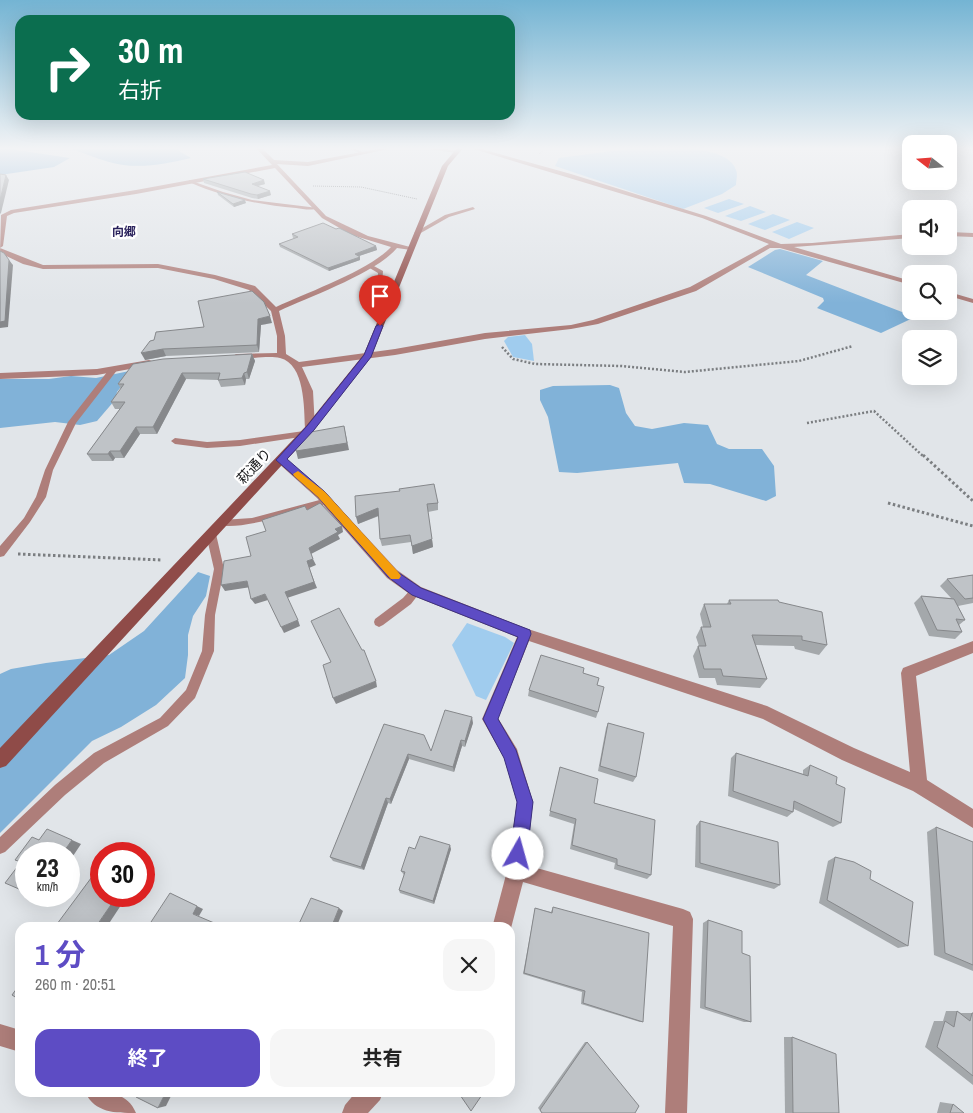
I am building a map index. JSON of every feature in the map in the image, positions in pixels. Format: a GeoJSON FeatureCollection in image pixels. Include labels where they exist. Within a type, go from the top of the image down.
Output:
{"type":"FeatureCollection","features":[{"type":"Feature","properties":{"kind":"street"},"geometry":{"type":"LineString","coordinates":[[98,199],[13,211],[4,215],[0,248],[26,262],[44,267],[140,265],[188,270],[252,288],[275,310],[282,355]]}},
{"type":"Feature","properties":{"kind":"street"},"geometry":{"type":"LineString","coordinates":[[307,199],[324,218],[336,225],[394,247],[411,248]]}},
{"type":"Feature","properties":{"kind":"street","name":"萩通り"},"geometry":{"type":"LineString","coordinates":[[0,760],[281,460],[307,431],[368,355],[431,199]]}},
{"type":"Feature","properties":{"kind":"street"},"geometry":{"type":"LineString","coordinates":[[646,199],[704,217],[778,245],[902,280]]}},
{"type":"Feature","properties":{"kind":"street"},"geometry":{"type":"LineString","coordinates":[[957,234],[973,235]]}},
{"type":"Feature","properties":{"kind":"street"},"geometry":{"type":"LineString","coordinates":[[297,365],[499,335],[571,327],[595,322],[694,289],[769,246],[812,245],[902,237]]}},
{"type":"Feature","properties":{"kind":"street"},"geometry":{"type":"LineString","coordinates":[[275,310],[370,266],[387,255],[394,247]]}},
{"type":"Feature","properties":{"kind":"street"},"geometry":{"type":"LineString","coordinates":[[957,296],[973,301]]}},
{"type":"Feature","properties":{"kind":"street"},"geometry":{"type":"LineString","coordinates":[[228,358],[282,355],[297,365],[308,391],[307,431]]}},
{"type":"Feature","properties":{"kind":"street"},"geometry":{"type":"LineString","coordinates":[[0,376],[97,372],[158,362]]}},
{"type":"Feature","properties":{"kind":"street"},"geometry":{"type":"LineString","coordinates":[[281,460],[327,501],[392,574],[416,591],[525,634],[767,713],[848,754],[919,785],[973,819]]}},
{"type":"Feature","properties":{"kind":"street"},"geometry":{"type":"LineString","coordinates":[[503,922],[516,871],[525,802],[511,755],[490,719],[525,634]]}},
{"type":"Feature","properties":{"kind":"street"},"geometry":{"type":"LineString","coordinates":[[919,785],[908,673],[973,647]]}},
{"type":"Feature","properties":{"kind":"street"},"geometry":{"type":"LineString","coordinates":[[516,871],[683,918],[676,1113]]}},
{"type":"Feature","properties":{"kind":"street"},"geometry":{"type":"LineString","coordinates":[[0,1034],[15,1039]]}},
{"type":"Feature","properties":{"kind":"street"},"geometry":{"type":"LineString","coordinates":[[103,1097],[125,1113]]}},
{"type":"Feature","properties":{"kind":"street"},"geometry":{"type":"LineString","coordinates":[[353,1113],[367,1097]]}},
{"type":"Feature","properties":{"kind":"lane"},"geometry":{"type":"LineString","coordinates":[[241,199],[292,208],[316,208]]}},
{"type":"Feature","properties":{"kind":"lane"},"geometry":{"type":"LineString","coordinates":[[417,233],[447,216],[473,208]]}},
{"type":"Feature","properties":{"kind":"lane"},"geometry":{"type":"LineString","coordinates":[[370,266],[381,272],[380,283]]}},
{"type":"Feature","properties":{"kind":"lane"},"geometry":{"type":"LineString","coordinates":[[0,553],[27,520],[41,497],[49,470],[72,422],[114,369]]}},
{"type":"Feature","properties":{"kind":"lane"},"geometry":{"type":"LineString","coordinates":[[175,441],[215,444],[307,431]]}},
{"type":"Feature","properties":{"kind":"lane"},"geometry":{"type":"LineString","coordinates":[[222,524],[252,521],[327,501]]}},
{"type":"Feature","properties":{"kind":"lane"},"geometry":{"type":"LineString","coordinates":[[0,846],[60,790],[93,764],[164,722],[191,694],[208,651],[210,614],[218,569],[211,534]]}},
{"type":"Feature","properties":{"kind":"lane"},"geometry":{"type":"LineString","coordinates":[[379,622],[416,591]]}},
{"type":"Feature","properties":{"kind":"path"},"geometry":{"type":"LineString","coordinates":[[416,199],[430,202]]}},
{"type":"Feature","properties":{"kind":"path"},"geometry":{"type":"LineString","coordinates":[[499,335],[500,344],[507,354],[513,359],[522,362],[553,366],[621,366],[684,372],[799,361],[853,346]]}},
{"type":"Feature","properties":{"kind":"path"},"geometry":{"type":"LineString","coordinates":[[807,423],[874,411],[973,501]]}},
{"type":"Feature","properties":{"kind":"path"},"geometry":{"type":"LineString","coordinates":[[888,503],[973,526]]}},
{"type":"Feature","properties":{"kind":"path"},"geometry":{"type":"LineString","coordinates":[[10,554],[118,557],[185,562]]}},
{"type":"Feature","properties":{"kind":"shaded area"},"geometry":{"type":"Polygon","coordinates":[[[653,199],[709,199],[683,209],[653,199]]]}},
{"type":"Feature","properties":{"kind":"shaded area"},"geometry":{"type":"Polygon","coordinates":[[[729,199],[744,204],[718,213],[704,208],[729,199]]]}},
{"type":"Feature","properties":{"kind":"shaded area"},"geometry":{"type":"Polygon","coordinates":[[[750,206],[766,212],[741,221],[725,216],[750,206]]]}},
{"type":"Feature","properties":{"kind":"shaded area"},"geometry":{"type":"Polygon","coordinates":[[[773,214],[790,220],[765,230],[748,224],[773,214]]]}},
{"type":"Feature","properties":{"kind":"shaded area"},"geometry":{"type":"Polygon","coordinates":[[[797,222],[814,228],[789,239],[772,232],[797,222]]]}},
{"type":"Feature","properties":{"kind":"shaded area"},"geometry":{"type":"Polygon","coordinates":[[[780,249],[823,261],[806,275],[902,312],[902,320],[909,320],[881,333],[817,308],[824,301],[823,298],[748,267],[775,250],[780,249]]]}},
{"type":"Feature","properties":{"kind":"shaded area"},"geometry":{"type":"Polygon","coordinates":[[[525,335],[532,344],[534,361],[513,357],[504,341],[508,337],[525,335]]]}},
{"type":"Feature","properties":{"kind":"shaded area"},"geometry":{"type":"Polygon","coordinates":[[[134,370],[117,392],[115,400],[97,421],[80,425],[55,422],[0,428],[0,379],[49,379],[71,376],[96,378],[134,370]]]}},
{"type":"Feature","properties":{"kind":"shaded area"},"geometry":{"type":"Polygon","coordinates":[[[610,385],[619,388],[626,413],[635,426],[652,429],[684,423],[708,425],[717,444],[729,449],[762,449],[774,466],[776,496],[766,501],[710,484],[684,483],[678,463],[577,473],[559,472],[548,417],[540,400],[540,390],[553,386],[610,385]]]}},
{"type":"Feature","properties":{"kind":"shaded area"},"geometry":{"type":"Polygon","coordinates":[[[198,572],[210,576],[206,596],[193,616],[188,635],[185,678],[156,705],[121,727],[92,741],[0,833],[0,674],[11,669],[109,655],[144,631],[198,572]]]}},
{"type":"Feature","properties":{"kind":"shaded area"},"geometry":{"type":"Polygon","coordinates":[[[467,623],[505,637],[514,643],[486,700],[476,696],[452,645],[467,623]]]}},
{"type":"Feature","properties":{"kind":"building"},"geometry":{"type":"Polygon","coordinates":[[[226,199],[245,200],[233,204],[226,199]]]}},
{"type":"Feature","properties":{"kind":"building"},"geometry":{"type":"Polygon","coordinates":[[[323,223],[336,229],[339,228],[376,246],[355,254],[360,257],[328,268],[279,244],[298,237],[292,234],[323,223]]]}},
{"type":"Feature","properties":{"kind":"building"},"geometry":{"type":"Polygon","coordinates":[[[0,251],[9,260],[5,321],[0,322],[0,251]]]}},
{"type":"Feature","properties":{"kind":"building"},"geometry":{"type":"Polygon","coordinates":[[[252,291],[264,302],[270,316],[258,319],[257,345],[163,349],[141,353],[150,341],[154,340],[156,332],[204,327],[198,301],[252,291]]]}},
{"type":"Feature","properties":{"kind":"building"},"geometry":{"type":"Polygon","coordinates":[[[252,354],[247,372],[244,373],[242,378],[218,380],[220,373],[182,373],[153,427],[136,427],[120,451],[110,451],[108,454],[87,454],[125,402],[111,402],[124,384],[118,384],[133,364],[163,359],[252,354]]]}},
{"type":"Feature","properties":{"kind":"building"},"geometry":{"type":"Polygon","coordinates":[[[344,426],[347,443],[296,451],[295,444],[305,433],[344,426]]]}},
{"type":"Feature","properties":{"kind":"building"},"geometry":{"type":"Polygon","coordinates":[[[434,484],[438,503],[427,504],[432,539],[412,546],[410,535],[380,539],[378,508],[356,517],[355,496],[400,491],[399,489],[434,484]]]}},
{"type":"Feature","properties":{"kind":"building"},"geometry":{"type":"Polygon","coordinates":[[[320,503],[342,526],[335,529],[338,532],[309,548],[313,559],[307,561],[314,582],[285,592],[298,620],[281,627],[265,594],[251,599],[247,581],[221,585],[224,561],[251,556],[246,537],[266,531],[262,520],[305,506],[307,510],[320,503]]]}},
{"type":"Feature","properties":{"kind":"building"},"geometry":{"type":"Polygon","coordinates":[[[973,575],[973,598],[965,599],[947,579],[973,575]]]}},
{"type":"Feature","properties":{"kind":"building"},"geometry":{"type":"Polygon","coordinates":[[[921,596],[954,599],[965,620],[956,619],[962,632],[937,630],[921,596]]]}},
{"type":"Feature","properties":{"kind":"building"},"geometry":{"type":"Polygon","coordinates":[[[729,600],[778,600],[779,602],[822,612],[827,645],[802,640],[802,636],[752,635],[767,679],[723,676],[721,669],[704,669],[698,646],[706,646],[701,627],[711,627],[704,604],[731,604],[729,600]]]}},
{"type":"Feature","properties":{"kind":"building"},"geometry":{"type":"Polygon","coordinates":[[[339,608],[362,650],[364,650],[376,681],[333,698],[323,665],[331,662],[311,621],[339,608]]]}},
{"type":"Feature","properties":{"kind":"building"},"geometry":{"type":"Polygon","coordinates":[[[541,655],[584,668],[583,673],[599,678],[597,685],[604,687],[598,712],[529,690],[541,655]]]}},
{"type":"Feature","properties":{"kind":"building"},"geometry":{"type":"Polygon","coordinates":[[[445,710],[472,717],[465,741],[461,740],[453,767],[408,754],[390,799],[386,798],[361,867],[330,857],[384,724],[424,735],[431,751],[445,710]]]}},
{"type":"Feature","properties":{"kind":"building"},"geometry":{"type":"Polygon","coordinates":[[[608,723],[644,733],[636,777],[600,766],[608,723]]]}},
{"type":"Feature","properties":{"kind":"building"},"geometry":{"type":"Polygon","coordinates":[[[736,753],[808,776],[810,765],[837,777],[836,784],[845,788],[841,823],[794,801],[793,812],[733,791],[736,753]]]}},
{"type":"Feature","properties":{"kind":"building"},"geometry":{"type":"Polygon","coordinates":[[[560,767],[598,779],[594,803],[655,820],[651,875],[617,865],[617,859],[572,845],[576,819],[550,811],[560,767]]]}},
{"type":"Feature","properties":{"kind":"building"},"geometry":{"type":"Polygon","coordinates":[[[700,821],[778,842],[780,885],[700,863],[700,821]]]}},
{"type":"Feature","properties":{"kind":"building"},"geometry":{"type":"Polygon","coordinates":[[[936,827],[973,842],[973,965],[945,953],[936,827]]]}},
{"type":"Feature","properties":{"kind":"building"},"geometry":{"type":"Polygon","coordinates":[[[47,829],[72,840],[71,842],[28,842],[32,837],[39,840],[47,829]]]}},
{"type":"Feature","properties":{"kind":"building"},"geometry":{"type":"Polygon","coordinates":[[[420,836],[450,845],[433,901],[399,890],[405,872],[401,871],[409,847],[415,849],[420,836]]]}},
{"type":"Feature","properties":{"kind":"building"},"geometry":{"type":"Polygon","coordinates":[[[835,857],[854,862],[871,871],[870,879],[913,902],[908,946],[827,900],[835,857]]]}},
{"type":"Feature","properties":{"kind":"building"},"geometry":{"type":"Polygon","coordinates":[[[15,870],[15,887],[5,883],[15,870]]]}},
{"type":"Feature","properties":{"kind":"building"},"geometry":{"type":"Polygon","coordinates":[[[90,879],[90,907],[109,907],[99,922],[58,922],[70,907],[80,907],[80,893],[90,879]]]}},
{"type":"Feature","properties":{"kind":"building"},"geometry":{"type":"Polygon","coordinates":[[[170,893],[197,906],[193,914],[212,922],[151,922],[170,893]]]}},
{"type":"Feature","properties":{"kind":"building"},"geometry":{"type":"Polygon","coordinates":[[[311,898],[339,908],[333,922],[300,922],[311,898]]]}},
{"type":"Feature","properties":{"kind":"building"},"geometry":{"type":"Polygon","coordinates":[[[553,907],[649,933],[643,1022],[583,1003],[585,991],[524,973],[535,908],[552,913],[553,907]]]}},
{"type":"Feature","properties":{"kind":"building"},"geometry":{"type":"Polygon","coordinates":[[[708,920],[742,931],[742,953],[750,956],[751,1022],[705,1007],[708,920]]]}},
{"type":"Feature","properties":{"kind":"building"},"geometry":{"type":"Polygon","coordinates":[[[957,1011],[970,1021],[973,1013],[973,1076],[937,1047],[945,1021],[954,1027],[957,1011]]]}},
{"type":"Feature","properties":{"kind":"building"},"geometry":{"type":"Polygon","coordinates":[[[792,1037],[836,1054],[839,1113],[793,1113],[792,1037]]]}},
{"type":"Feature","properties":{"kind":"building"},"geometry":{"type":"Polygon","coordinates":[[[587,1042],[639,1106],[635,1113],[542,1113],[540,1110],[587,1042]]]}},
{"type":"Feature","properties":{"kind":"building"},"geometry":{"type":"Polygon","coordinates":[[[136,1097],[164,1097],[158,1108],[136,1097]]]}},
{"type":"Feature","properties":{"kind":"building"},"geometry":{"type":"Polygon","coordinates":[[[461,1097],[481,1097],[471,1111],[461,1097]]]}},
{"type":"Feature","properties":{"kind":"building"},"geometry":{"type":"Polygon","coordinates":[[[953,1104],[964,1113],[950,1113],[953,1104]]]}},
{"type":"Feature","properties":{"kind":"slow traffic"},"geometry":{"type":"LineString","coordinates":[[298,474],[321,495],[395,576]]}},
{"type":"Feature","properties":{"kind":"district","name":"向郷"},"geometry":{"type":"Point","coordinates":[124,232]}},
{"type":"Feature","properties":{"kind":"route"},"geometry":{"type":"LineString","coordinates":[[380,326],[368,355],[310,428],[281,460],[321,495],[392,574],[416,591],[449,606],[525,634],[490,719],[511,755],[525,802],[518,854]]}}]}
